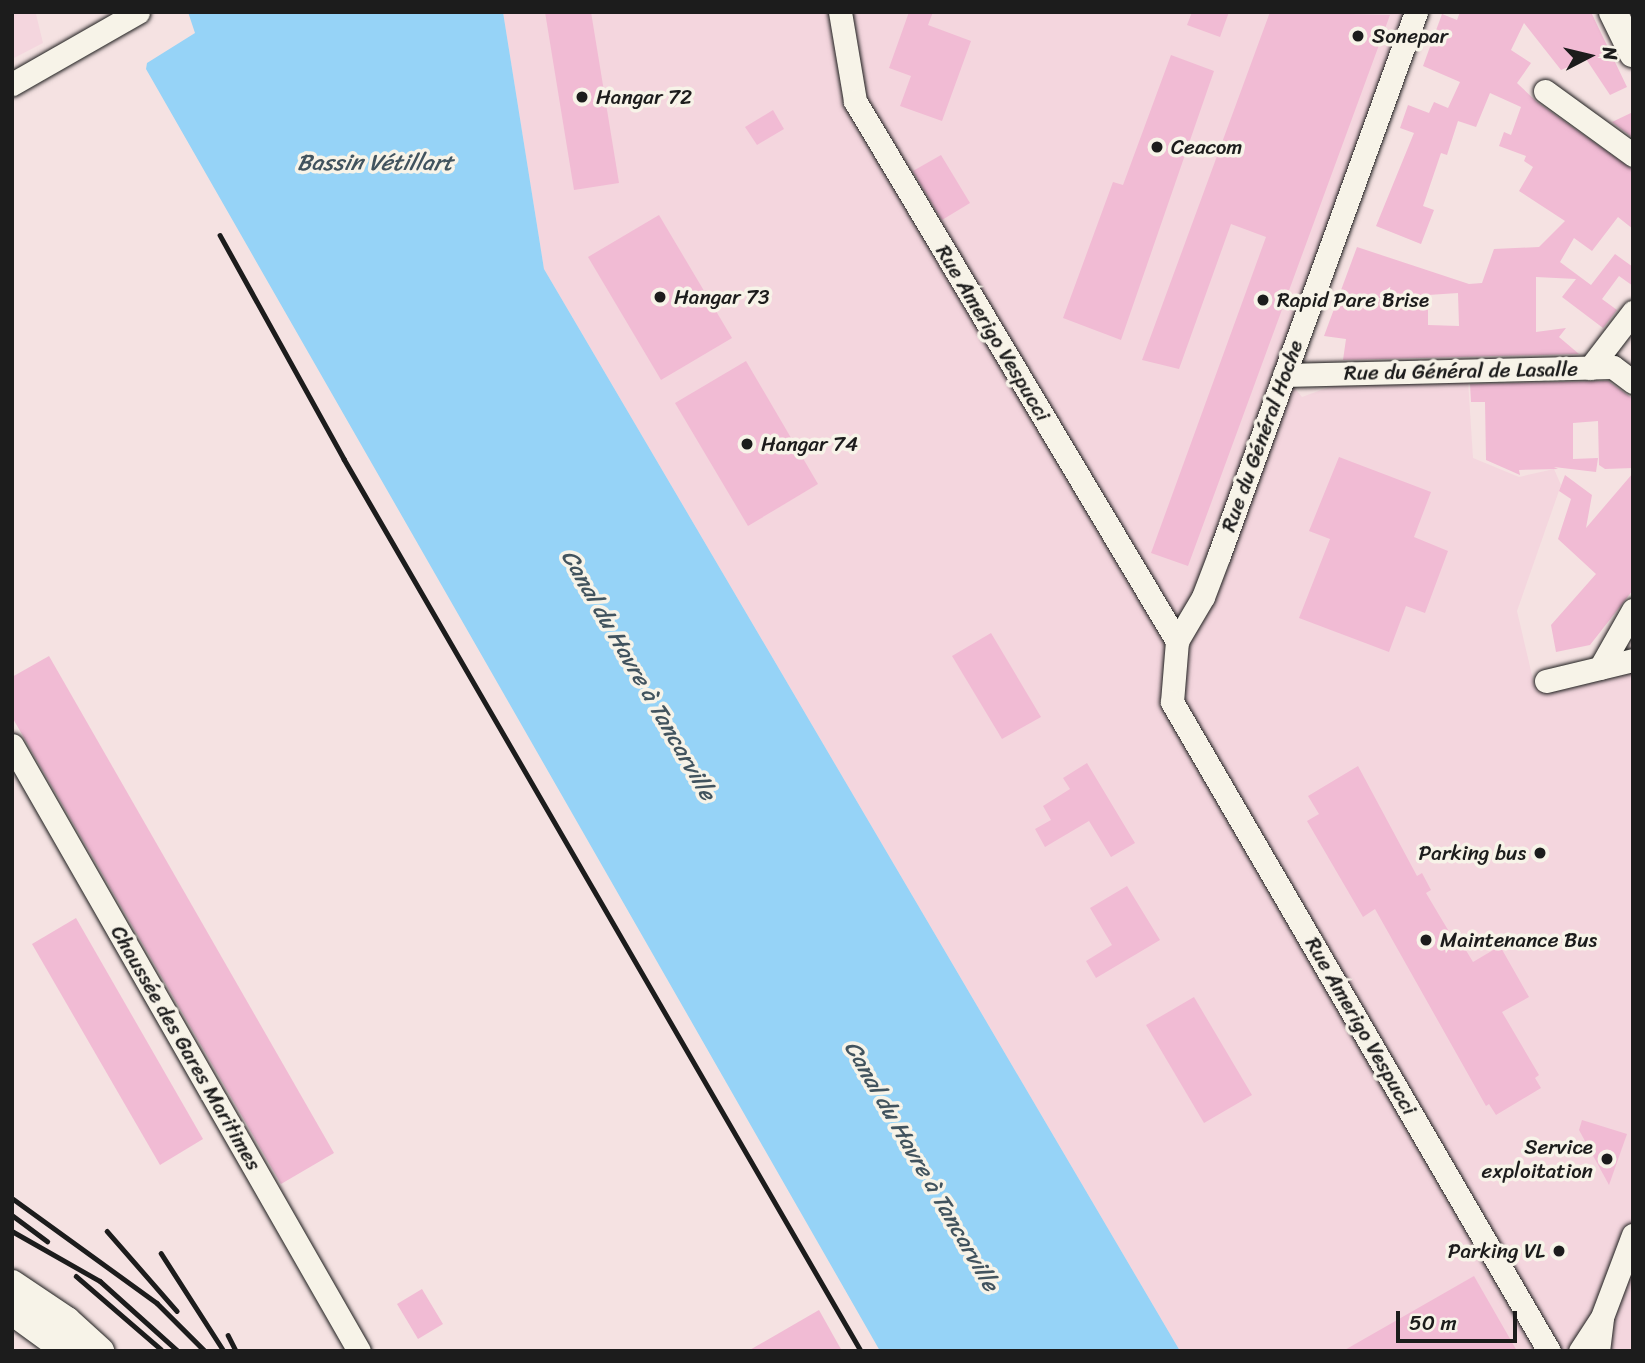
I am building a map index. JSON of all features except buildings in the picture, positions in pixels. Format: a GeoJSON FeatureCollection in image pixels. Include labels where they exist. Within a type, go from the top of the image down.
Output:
{"type":"FeatureCollection","features":[{"type":"Feature","properties":{"kind":"main road"},"geometry":{"type":"LineString","coordinates":[[1613,12],[1633,53]]}},
{"type":"Feature","properties":{"kind":"main road"},"geometry":{"type":"LineString","coordinates":[[12,1284],[67,1321],[100,1351]]}},
{"type":"Feature","properties":{"kind":"main road"},"geometry":{"type":"LineString","coordinates":[[12,1311],[67,1351]]}},
{"type":"Feature","properties":{"kind":"street"},"geometry":{"type":"LineString","coordinates":[[12,84],[138,12]]}},
{"type":"Feature","properties":{"kind":"street","name":"Rue Amerigo Vespucci"},"geometry":{"type":"LineString","coordinates":[[840,12],[855,102],[1177,641]]}},
{"type":"Feature","properties":{"kind":"street","name":"Rue du Général Hoche"},"geometry":{"type":"LineString","coordinates":[[1172,702],[1177,641],[1203,597],[1416,12]]}},
{"type":"Feature","properties":{"kind":"street"},"geometry":{"type":"LineString","coordinates":[[1545,91],[1633,155]]}},
{"type":"Feature","properties":{"kind":"street"},"geometry":{"type":"LineString","coordinates":[[1590,368],[1633,312]]}},
{"type":"Feature","properties":{"kind":"street","name":"Rue du Général de Lasalle"},"geometry":{"type":"LineString","coordinates":[[1284,375],[1613,367],[1633,382]]}},
{"type":"Feature","properties":{"kind":"street"},"geometry":{"type":"LineString","coordinates":[[1600,668],[1633,610]]}},
{"type":"Feature","properties":{"kind":"street"},"geometry":{"type":"LineString","coordinates":[[1546,681],[1633,660]]}},
{"type":"Feature","properties":{"kind":"street","name":"Rue Amerigo Vespucci"},"geometry":{"type":"LineString","coordinates":[[1172,702],[1549,1351]]}},
{"type":"Feature","properties":{"kind":"street","name":"Chaussée des Gares Maritimes"},"geometry":{"type":"LineString","coordinates":[[12,745],[359,1351]]}},
{"type":"Feature","properties":{"kind":"street"},"geometry":{"type":"LineString","coordinates":[[1580,1351],[1602,1317],[1633,1236]]}},
{"type":"Feature","properties":{"kind":"street"},"geometry":{"type":"LineString","coordinates":[[1598,1351],[1602,1317]]}},
{"type":"Feature","properties":{"kind":"shaded area"},"geometry":{"type":"Polygon","coordinates":[[[12,12],[36,14],[43,43],[12,59],[12,12]]]}},
{"type":"Feature","properties":{"kind":"shaded area"},"geometry":{"type":"Polygon","coordinates":[[[503,12],[1416,12],[1284,375],[1302,397],[1335,385],[1468,380],[1473,458],[1519,477],[1554,469],[1561,485],[1517,611],[1534,684],[1633,660],[1633,1351],[1180,1351],[544,269],[503,12]]]}},
{"type":"Feature","properties":{"kind":"water","name":"Bassin Vétillart"},"geometry":{"type":"Polygon","coordinates":[[[188,12],[503,12],[544,269],[1180,1351],[880,1351],[146,69],[147,63],[195,33],[188,12]]]}},
{"type":"Feature","properties":{"kind":"railway"},"geometry":{"type":"LineString","coordinates":[[220,235],[344,459],[861,1351]]}},
{"type":"Feature","properties":{"kind":"railway"},"geometry":{"type":"LineString","coordinates":[[12,1198],[157,1303],[205,1351]]}},
{"type":"Feature","properties":{"kind":"railway"},"geometry":{"type":"LineString","coordinates":[[12,1215],[47,1241]]}},
{"type":"Feature","properties":{"kind":"railway"},"geometry":{"type":"LineString","coordinates":[[12,1231],[100,1281],[178,1351]]}},
{"type":"Feature","properties":{"kind":"railway"},"geometry":{"type":"LineString","coordinates":[[107,1231],[177,1311]]}},
{"type":"Feature","properties":{"kind":"railway"},"geometry":{"type":"LineString","coordinates":[[161,1253],[224,1351]]}},
{"type":"Feature","properties":{"kind":"railway"},"geometry":{"type":"LineString","coordinates":[[76,1276],[161,1349]]}},
{"type":"Feature","properties":{"kind":"railway"},"geometry":{"type":"LineString","coordinates":[[228,1335],[236,1351]]}},
{"type":"Feature","properties":{"kind":"place","name":"Sonepar"},"geometry":{"type":"Point","coordinates":[1358,36]}},
{"type":"Feature","properties":{"kind":"place","name":"Hangar 72"},"geometry":{"type":"Point","coordinates":[582,97]}},
{"type":"Feature","properties":{"kind":"place","name":"Ceacom"},"geometry":{"type":"Point","coordinates":[1157,147]}},
{"type":"Feature","properties":{"kind":"place","name":"Hangar 73"},"geometry":{"type":"Point","coordinates":[660,297]}},
{"type":"Feature","properties":{"kind":"place","name":"Rapid Pare Brise"},"geometry":{"type":"Point","coordinates":[1263,300]}},
{"type":"Feature","properties":{"kind":"place","name":"Hangar 74"},"geometry":{"type":"Point","coordinates":[747,444]}},
{"type":"Feature","properties":{"kind":"place","name":"Parking bus"},"geometry":{"type":"Point","coordinates":[1540,853]}},
{"type":"Feature","properties":{"kind":"place","name":"Maintenance Bus"},"geometry":{"type":"Point","coordinates":[1426,940]}},
{"type":"Feature","properties":{"kind":"place","name":"Service exploitation"},"geometry":{"type":"Point","coordinates":[1607,1159]}},
{"type":"Feature","properties":{"kind":"place","name":"Parking VL"},"geometry":{"type":"Point","coordinates":[1559,1251]}},
{"type":"Feature","properties":{"kind":"water label","name":"Canal du Havre à Tancarville"},"geometry":{"type":"Point","coordinates":[638,675]}},
{"type":"Feature","properties":{"kind":"water label","name":"Canal du Havre à Tancarville"},"geometry":{"type":"Point","coordinates":[921,1166]}}]}
